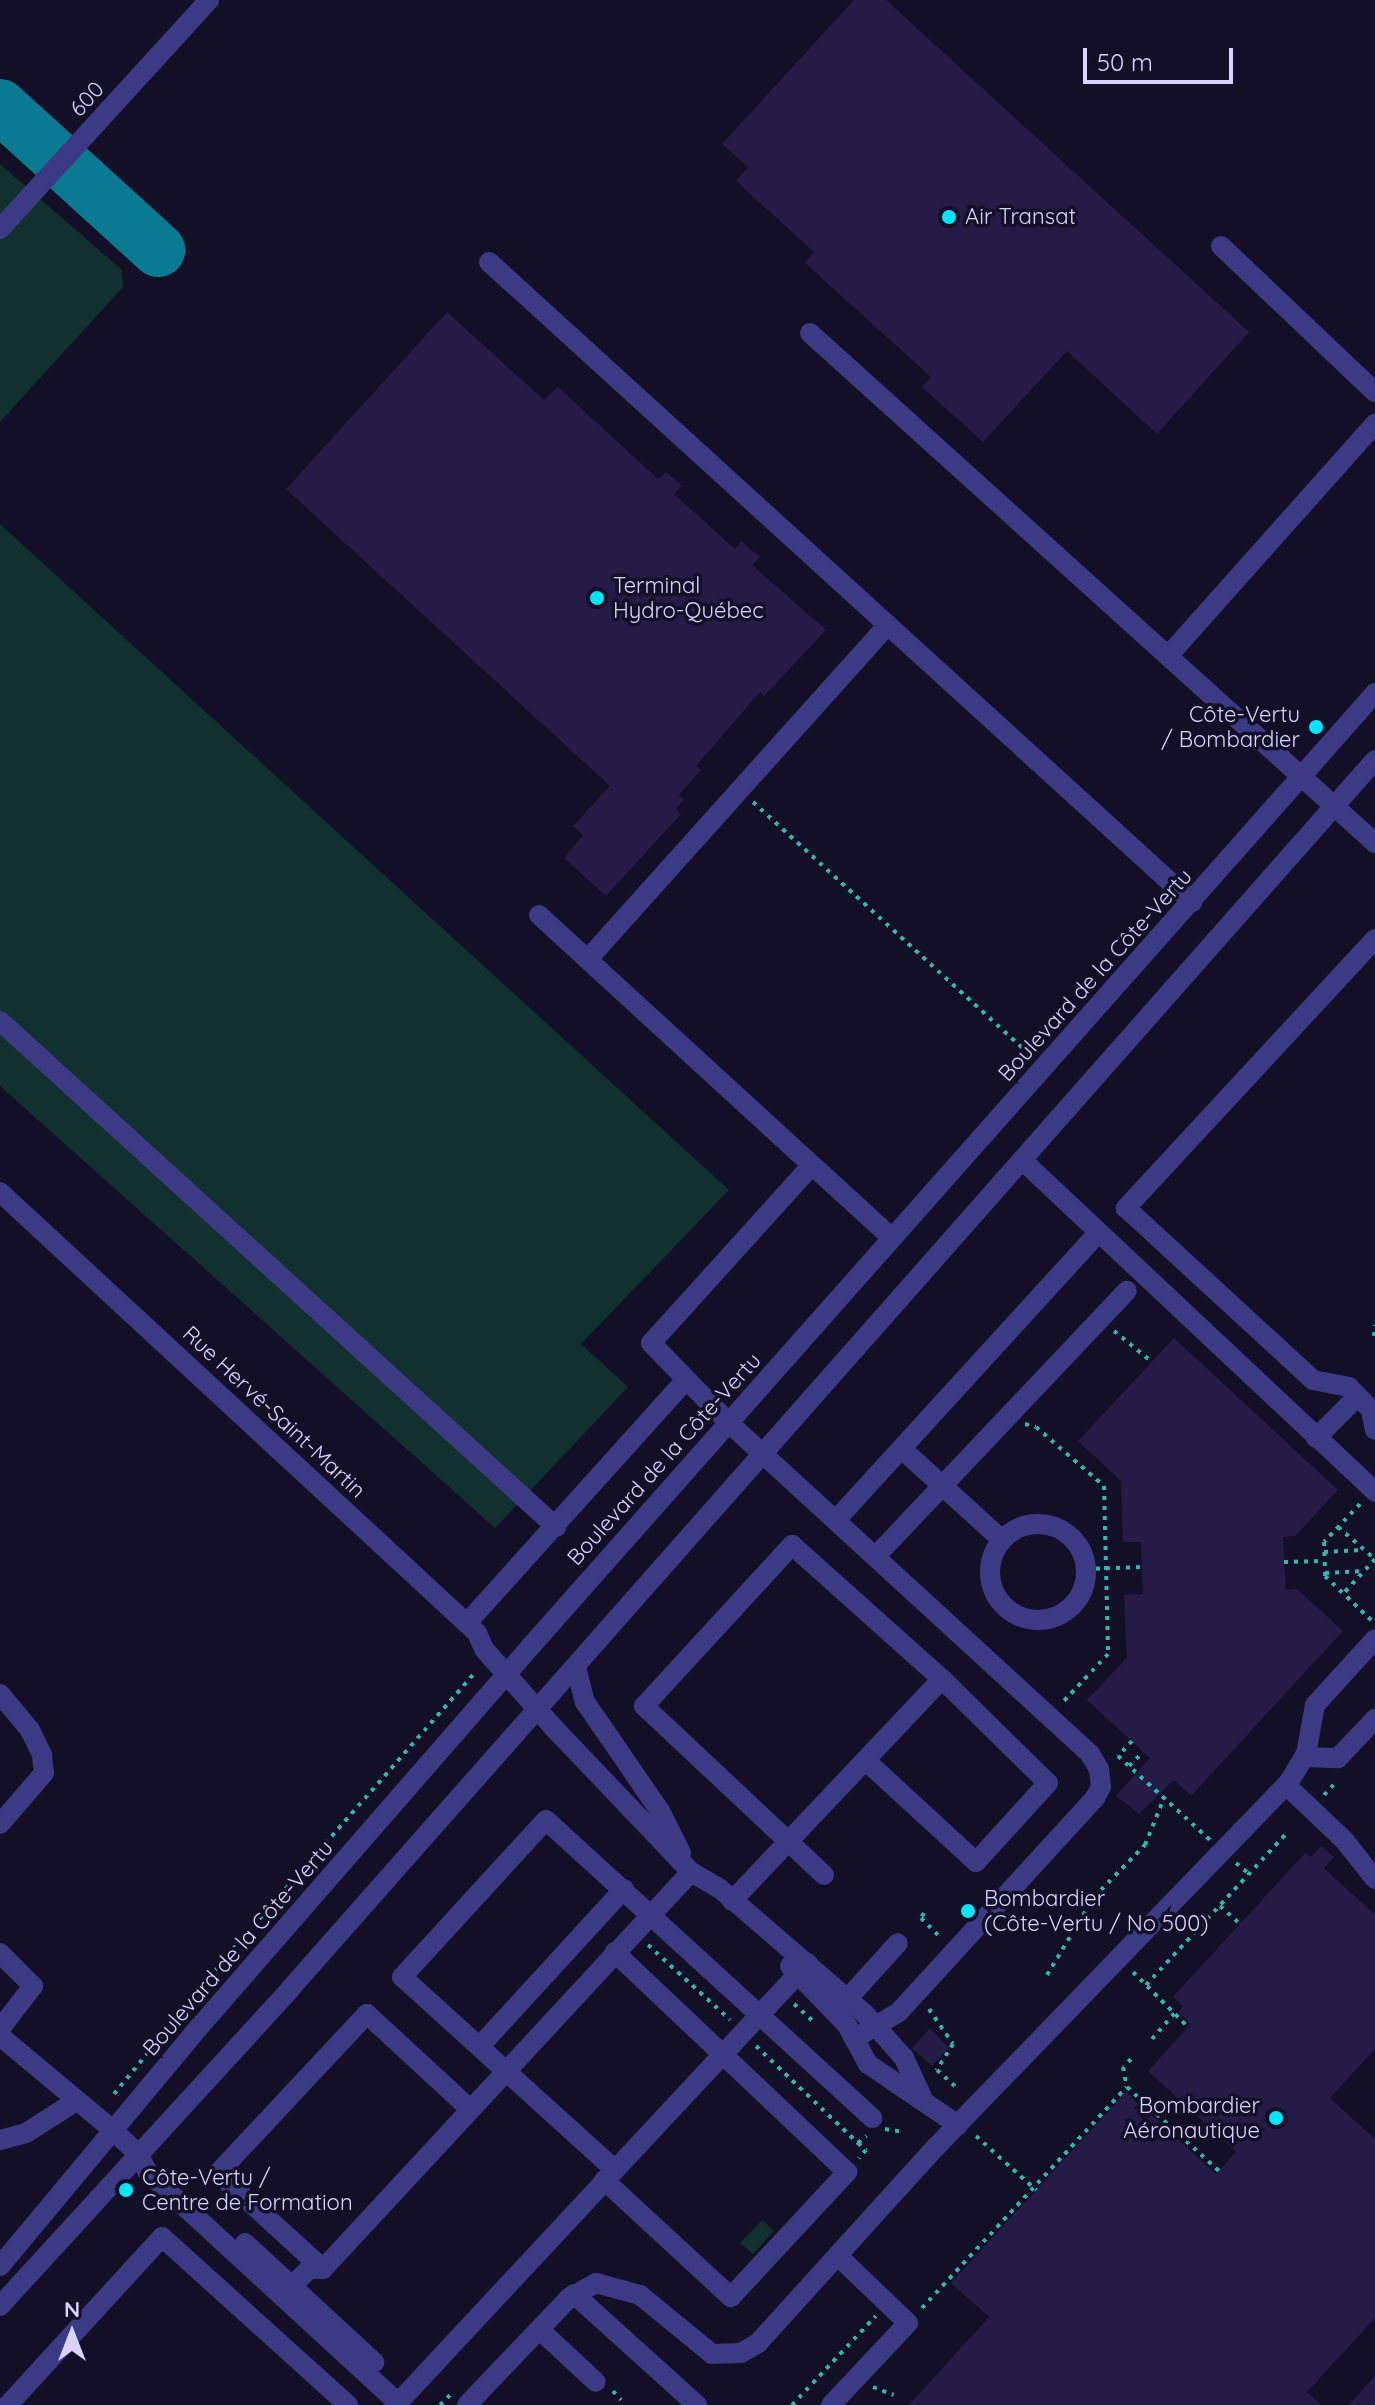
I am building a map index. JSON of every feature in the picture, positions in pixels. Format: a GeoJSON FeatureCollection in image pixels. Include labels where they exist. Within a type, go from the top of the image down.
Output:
{"type":"FeatureCollection","features":[{"type":"Feature","properties":{"kind":"street","name":"600"},"geometry":{"type":"LineString","coordinates":[[0,229],[209,0]]}},
{"type":"Feature","properties":{"kind":"street"},"geometry":{"type":"LineString","coordinates":[[1221,246],[1375,392]]}},
{"type":"Feature","properties":{"kind":"street"},"geometry":{"type":"LineString","coordinates":[[489,262],[1192,902]]}},
{"type":"Feature","properties":{"kind":"street"},"geometry":{"type":"LineString","coordinates":[[810,333],[1375,843]]}},
{"type":"Feature","properties":{"kind":"street"},"geometry":{"type":"LineString","coordinates":[[1168,656],[1375,424]]}},
{"type":"Feature","properties":{"kind":"street"},"geometry":{"type":"LineString","coordinates":[[588,959],[888,625]]}},
{"type":"Feature","properties":{"kind":"street","name":"Boulevard de la Côte-Vertu"},"geometry":{"type":"LineString","coordinates":[[0,2266],[113,2130],[508,1673],[1375,693]]}},
{"type":"Feature","properties":{"kind":"street"},"geometry":{"type":"LineString","coordinates":[[0,2306],[576,1667],[1375,760]]}},
{"type":"Feature","properties":{"kind":"street"},"geometry":{"type":"LineString","coordinates":[[539,915],[892,1238]]}},
{"type":"Feature","properties":{"kind":"street"},"geometry":{"type":"LineString","coordinates":[[1375,939],[1126,1208],[1313,1380],[1344,1384],[1362,1401],[1375,1430]]}},
{"type":"Feature","properties":{"kind":"street"},"geometry":{"type":"LineString","coordinates":[[0,1021],[556,1527]]}},
{"type":"Feature","properties":{"kind":"street"},"geometry":{"type":"LineString","coordinates":[[1022,1160],[1321,1442],[1369,1497]]}},
{"type":"Feature","properties":{"kind":"street"},"geometry":{"type":"LineString","coordinates":[[812,1165],[651,1343],[729,1423],[1090,1754],[1101,1778],[1095,1798],[899,2012],[854,2039]]}},
{"type":"Feature","properties":{"kind":"street","name":"Rue Hervé-Saint-Martin"},"geometry":{"type":"LineString","coordinates":[[0,1192],[467,1623],[538,1709],[691,1872],[732,1901],[836,2001]]}},
{"type":"Feature","properties":{"kind":"street"},"geometry":{"type":"LineString","coordinates":[[836,1520],[1097,1234]]}},
{"type":"Feature","properties":{"kind":"street"},"geometry":{"type":"LineString","coordinates":[[876,1556],[1127,1291]]}},
{"type":"Feature","properties":{"kind":"street"},"geometry":{"type":"LineString","coordinates":[[467,1623],[686,1380]]}},
{"type":"Feature","properties":{"kind":"street"},"geometry":{"type":"LineString","coordinates":[[1321,1442],[1362,1401]]}},
{"type":"Feature","properties":{"kind":"street"},"geometry":{"type":"LineString","coordinates":[[902,1449],[1002,1540]]}},
{"type":"Feature","properties":{"kind":"street"},"geometry":{"type":"LineString","coordinates":[[1029,1524],[1061,1529],[1096,1569],[1078,1599],[1067,1610],[1038,1620],[1022,1617],[997,1599],[991,1584],[993,1553],[1002,1540],[1029,1524]]}},
{"type":"Feature","properties":{"kind":"street"},"geometry":{"type":"LineString","coordinates":[[824,1875],[644,1706],[792,1545],[942,1679],[1048,1783],[976,1862],[866,1761]]}},
{"type":"Feature","properties":{"kind":"street"},"geometry":{"type":"LineString","coordinates":[[467,2405],[574,2294],[596,2283],[629,2289],[705,2350],[731,2355],[758,2343],[838,2256],[967,2131],[1286,1785],[1305,1757],[1315,1705],[1373,1629]]}},
{"type":"Feature","properties":{"kind":"street"},"geometry":{"type":"LineString","coordinates":[[292,2286],[309,2269],[323,2269],[691,1872],[660,1811],[585,1702],[576,1667]]}},
{"type":"Feature","properties":{"kind":"street"},"geometry":{"type":"LineString","coordinates":[[732,1901],[942,1679]]}},
{"type":"Feature","properties":{"kind":"street"},"geometry":{"type":"LineString","coordinates":[[0,1694],[30,1730],[42,1755],[44,1773],[0,1824]]}},
{"type":"Feature","properties":{"kind":"street"},"geometry":{"type":"LineString","coordinates":[[1305,1757],[1338,1758],[1375,1719]]}},
{"type":"Feature","properties":{"kind":"street"},"geometry":{"type":"LineString","coordinates":[[1286,1785],[1344,1840],[1375,1879]]}},
{"type":"Feature","properties":{"kind":"street"},"geometry":{"type":"LineString","coordinates":[[614,1952],[847,2172],[731,2297],[506,2069],[402,1977],[546,1820],[872,2118]]}},
{"type":"Feature","properties":{"kind":"street"},"geometry":{"type":"LineString","coordinates":[[480,2046],[624,1889]]}},
{"type":"Feature","properties":{"kind":"street"},"geometry":{"type":"LineString","coordinates":[[836,2001],[893,1939]]}},
{"type":"Feature","properties":{"kind":"street"},"geometry":{"type":"LineString","coordinates":[[0,1953],[33,1986],[0,2029]]}},
{"type":"Feature","properties":{"kind":"street"},"geometry":{"type":"LineString","coordinates":[[400,2400],[802,1970]]}},
{"type":"Feature","properties":{"kind":"street"},"geometry":{"type":"LineString","coordinates":[[836,2001],[873,2027],[904,2058],[922,2097]]}},
{"type":"Feature","properties":{"kind":"street"},"geometry":{"type":"LineString","coordinates":[[836,2001],[854,2039],[877,2071],[922,2097],[967,2131]]}},
{"type":"Feature","properties":{"kind":"street"},"geometry":{"type":"LineString","coordinates":[[323,2269],[218,2173],[367,2014],[470,2109]]}},
{"type":"Feature","properties":{"kind":"street"},"geometry":{"type":"LineString","coordinates":[[0,2036],[113,2130],[138,2154],[148,2173],[400,2400]]}},
{"type":"Feature","properties":{"kind":"street"},"geometry":{"type":"LineString","coordinates":[[0,2140],[26,2133],[76,2101]]}},
{"type":"Feature","properties":{"kind":"street"},"geometry":{"type":"LineString","coordinates":[[138,2154],[158,2163],[292,2286],[400,2400]]}},
{"type":"Feature","properties":{"kind":"street"},"geometry":{"type":"LineString","coordinates":[[8,2405],[162,2237],[348,2405]]}},
{"type":"Feature","properties":{"kind":"street"},"geometry":{"type":"LineString","coordinates":[[831,2405],[908,2323],[838,2256]]}},
{"type":"Feature","properties":{"kind":"street"},"geometry":{"type":"LineString","coordinates":[[574,2294],[697,2405]]}},
{"type":"Feature","properties":{"kind":"street"},"geometry":{"type":"LineString","coordinates":[[540,2330],[596,2382]]}},
{"type":"Feature","properties":{"kind":"path"},"geometry":{"type":"LineString","coordinates":[[740,790],[1044,1068]]}},
{"type":"Feature","properties":{"kind":"path"},"geometry":{"type":"LineString","coordinates":[[1374,1336],[1375,1325]]}},
{"type":"Feature","properties":{"kind":"path"},"geometry":{"type":"LineString","coordinates":[[1122,1333],[1152,1362]]}},
{"type":"Feature","properties":{"kind":"path"},"geometry":{"type":"LineString","coordinates":[[1036,1427],[1104,1486],[1096,1569],[1108,1654],[1059,1707]]}},
{"type":"Feature","properties":{"kind":"path"},"geometry":{"type":"LineString","coordinates":[[1369,1497],[1324,1542],[1324,1561],[1325,1573],[1373,1629]]}},
{"type":"Feature","properties":{"kind":"path"},"geometry":{"type":"LineString","coordinates":[[1338,1527],[1375,1559],[1343,1594]]}},
{"type":"Feature","properties":{"kind":"path"},"geometry":{"type":"LineString","coordinates":[[1324,1552],[1364,1550]]}},
{"type":"Feature","properties":{"kind":"path"},"geometry":{"type":"LineString","coordinates":[[1284,1562],[1324,1561]]}},
{"type":"Feature","properties":{"kind":"path"},"geometry":{"type":"LineString","coordinates":[[1096,1569],[1142,1567]]}},
{"type":"Feature","properties":{"kind":"path"},"geometry":{"type":"LineString","coordinates":[[1325,1573],[1364,1571]]}},
{"type":"Feature","properties":{"kind":"path","name":"Boulevard de la Côte-Vertu"},"geometry":{"type":"LineString","coordinates":[[114,2094],[473,1675]]}},
{"type":"Feature","properties":{"kind":"path"},"geometry":{"type":"LineString","coordinates":[[1132,1741],[1118,1756],[1211,1841]]}},
{"type":"Feature","properties":{"kind":"path"},"geometry":{"type":"LineString","coordinates":[[1129,1766],[1143,1752]]}},
{"type":"Feature","properties":{"kind":"path"},"geometry":{"type":"LineString","coordinates":[[1324,1795],[1336,1782]]}},
{"type":"Feature","properties":{"kind":"path"},"geometry":{"type":"LineString","coordinates":[[1047,1975],[1094,1897],[1145,1845],[1164,1798]]}},
{"type":"Feature","properties":{"kind":"path"},"geometry":{"type":"LineString","coordinates":[[1146,1985],[1286,1834]]}},
{"type":"Feature","properties":{"kind":"path"},"geometry":{"type":"LineString","coordinates":[[1231,1859],[1249,1874]]}},
{"type":"Feature","properties":{"kind":"path"},"geometry":{"type":"LineString","coordinates":[[1220,1906],[1240,1924]]}},
{"type":"Feature","properties":{"kind":"path"},"geometry":{"type":"LineString","coordinates":[[924,1913],[921,1918],[942,1939]]}},
{"type":"Feature","properties":{"kind":"path"},"geometry":{"type":"LineString","coordinates":[[642,1940],[734,2025]]}},
{"type":"Feature","properties":{"kind":"path"},"geometry":{"type":"LineString","coordinates":[[1129,1968],[1188,2027]]}},
{"type":"Feature","properties":{"kind":"path"},"geometry":{"type":"LineString","coordinates":[[929,2009],[953,2044],[937,2070],[957,2088]]}},
{"type":"Feature","properties":{"kind":"path"},"geometry":{"type":"LineString","coordinates":[[1152,2039],[1175,2013]]}},
{"type":"Feature","properties":{"kind":"path"},"geometry":{"type":"LineString","coordinates":[[1131,2059],[1123,2067],[1127,2087],[1219,2171]]}},
{"type":"Feature","properties":{"kind":"path"},"geometry":{"type":"LineString","coordinates":[[921,2308],[1127,2087]]}},
{"type":"Feature","properties":{"kind":"path"},"geometry":{"type":"LineString","coordinates":[[967,2131],[1035,2189]]}},
{"type":"Feature","properties":{"kind":"path"},"geometry":{"type":"LineString","coordinates":[[858,2143],[866,2150],[863,2154]]}},
{"type":"Feature","properties":{"kind":"path"},"geometry":{"type":"LineString","coordinates":[[792,2405],[873,2317],[882,2314]]}},
{"type":"Feature","properties":{"kind":"path"},"geometry":{"type":"LineString","coordinates":[[868,2385],[894,2395]]}},
{"type":"Feature","properties":{"kind":"green space"},"geometry":{"type":"Polygon","coordinates":[[[0,164],[122,270],[123,287],[0,422],[0,164]]]}},
{"type":"Feature","properties":{"kind":"green space"},"geometry":{"type":"Polygon","coordinates":[[[0,524],[729,1190],[581,1344],[628,1387],[495,1528],[0,1086],[0,524]]]}},
{"type":"Feature","properties":{"kind":"green space"},"geometry":{"type":"Polygon","coordinates":[[[762,2220],[774,2231],[753,2254],[740,2243],[762,2220]]]}},
{"type":"Feature","properties":{"kind":"building","name":"Air Transat"},"geometry":{"type":"Polygon","coordinates":[[[854,0],[886,0],[1249,332],[1157,434],[1067,351],[983,442],[922,387],[931,377],[805,263],[814,252],[736,181],[748,167],[722,144],[854,0]]]}},
{"type":"Feature","properties":{"kind":"building","name":"Terminal Hydro-Québec"},"geometry":{"type":"Polygon","coordinates":[[[447,312],[544,400],[558,387],[658,479],[666,472],[682,486],[674,494],[735,549],[741,541],[760,557],[752,565],[826,630],[764,696],[760,692],[696,766],[701,770],[679,795],[684,799],[676,809],[681,814],[606,896],[564,858],[583,835],[573,826],[610,786],[286,489],[447,312]]]}},
{"type":"Feature","properties":{"kind":"building"},"geometry":{"type":"Polygon","coordinates":[[[1174,1338],[1338,1490],[1295,1536],[1283,1537],[1286,1590],[1297,1589],[1343,1631],[1191,1796],[1174,1780],[1139,1814],[1116,1796],[1150,1758],[1087,1700],[1127,1658],[1124,1595],[1143,1594],[1141,1542],[1123,1542],[1121,1481],[1078,1441],[1174,1338]]]}},
{"type":"Feature","properties":{"kind":"building","name":"Bombardier Aéronautique"},"geometry":{"type":"Polygon","coordinates":[[[1321,1846],[1334,1857],[1324,1868],[1375,1915],[1375,2049],[1330,2098],[1375,2139],[1375,2318],[1307,2392],[1321,2405],[909,2405],[989,2317],[951,2283],[1126,2092],[1216,2174],[1236,2152],[1148,2071],[1191,2024],[1178,2012],[1183,2006],[1173,1997],[1306,1852],[1311,1857],[1321,1846]]]}},
{"type":"Feature","properties":{"kind":"building"},"geometry":{"type":"Polygon","coordinates":[[[930,2028],[949,2048],[932,2066],[912,2048],[930,2028]]]}},
{"type":"Feature","properties":{"kind":"building"},"geometry":{"type":"Polygon","coordinates":[[[1375,2376],[1375,2405],[1349,2405],[1375,2376]]]}},
{"type":"Feature","properties":{"kind":"taxiway"},"geometry":{"type":"LineString","coordinates":[[0,106],[158,250]]}},
{"type":"Feature","properties":{"kind":"place","name":"Air Transat"},"geometry":{"type":"Point","coordinates":[949,217]}},
{"type":"Feature","properties":{"kind":"place","name":"Terminal Hydro-Québec"},"geometry":{"type":"Point","coordinates":[597,598]}},
{"type":"Feature","properties":{"kind":"place","name":"Côte-Vertu / Bombardier"},"geometry":{"type":"Point","coordinates":[1316,727]}},
{"type":"Feature","properties":{"kind":"place","name":"Bombardier (Côte-Vertu / No 500)"},"geometry":{"type":"Point","coordinates":[968,1911]}},
{"type":"Feature","properties":{"kind":"place","name":"Bombardier Aéronautique"},"geometry":{"type":"Point","coordinates":[1276,2118]}},
{"type":"Feature","properties":{"kind":"place","name":"Côte-Vertu / Centre de Formation"},"geometry":{"type":"Point","coordinates":[126,2190]}}]}
